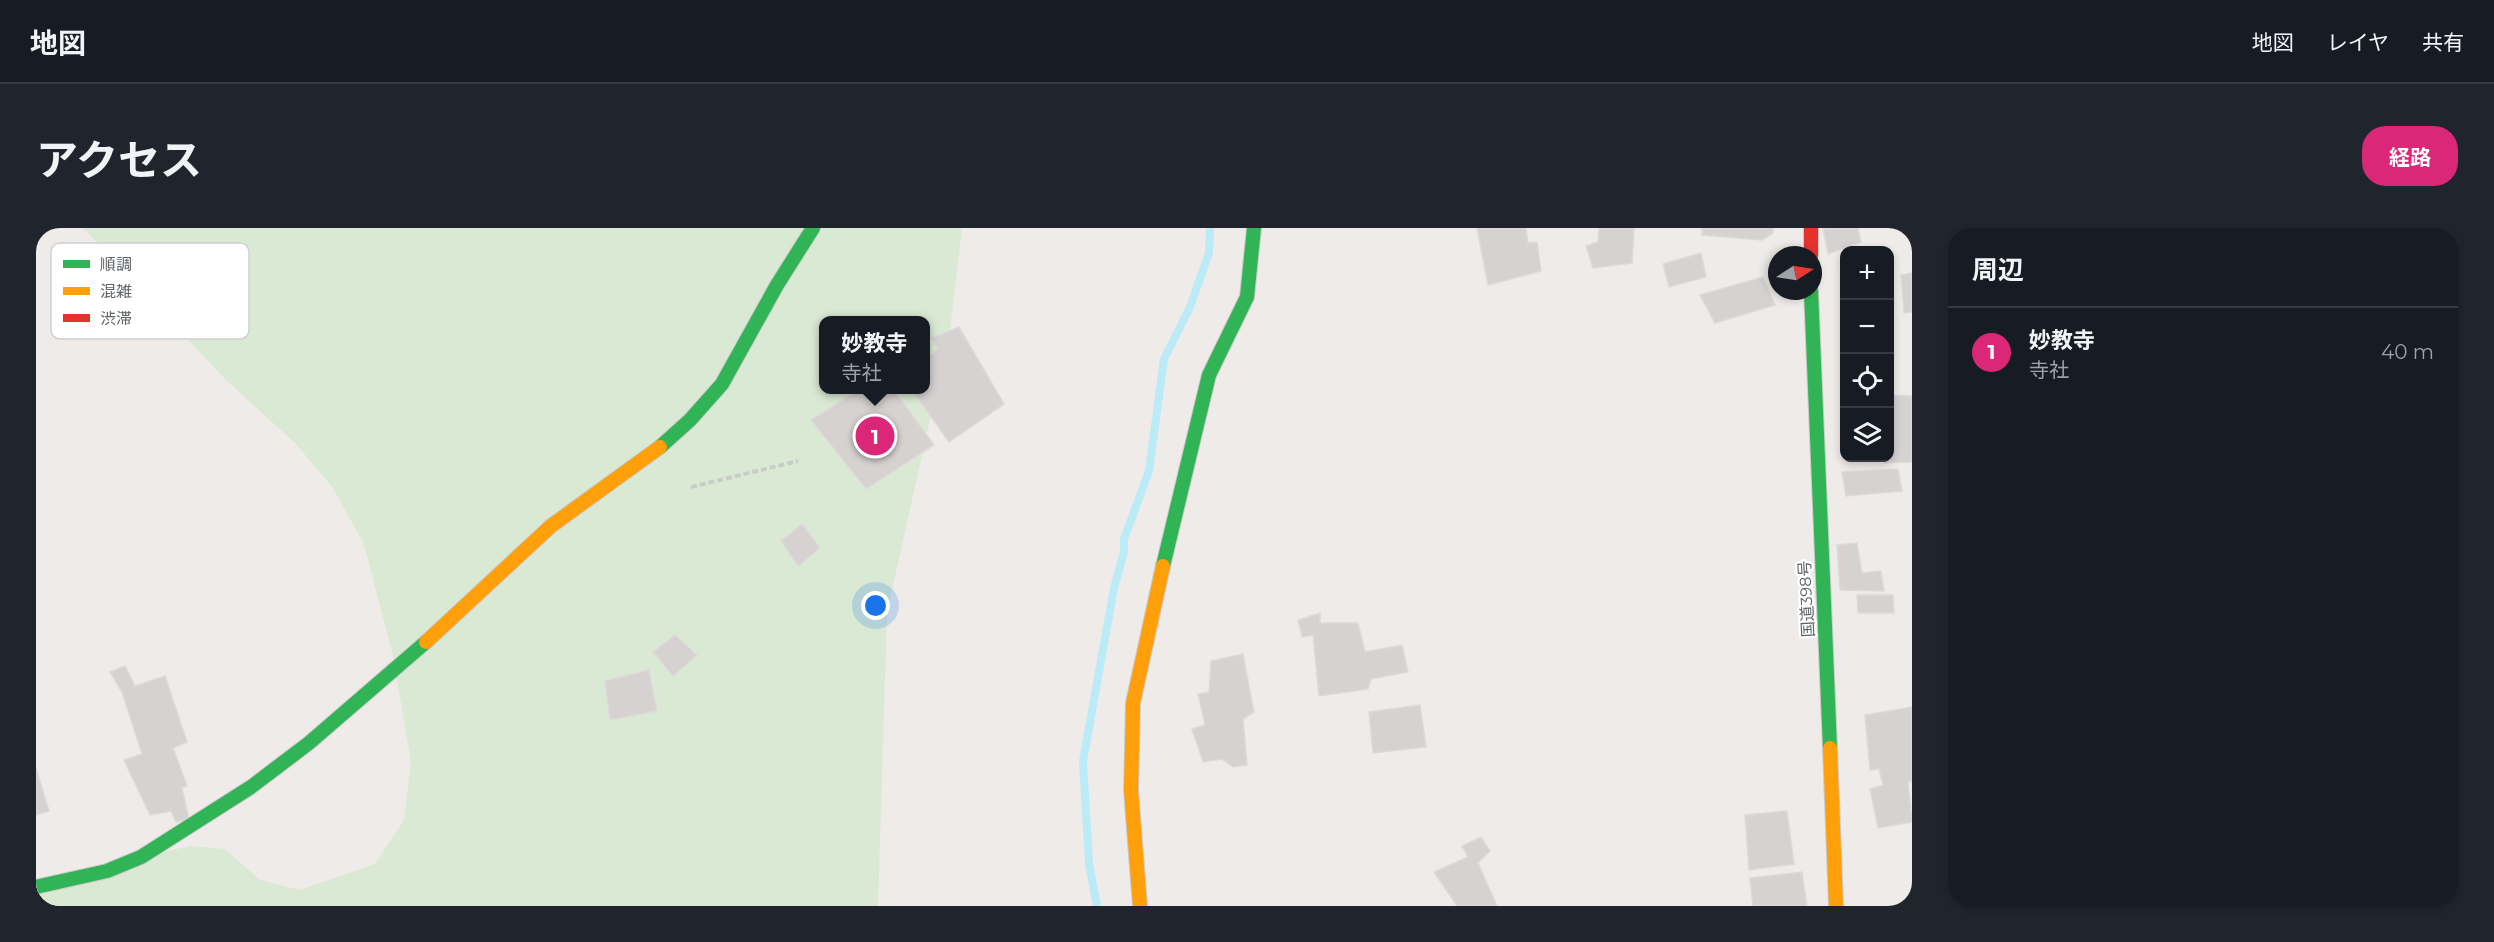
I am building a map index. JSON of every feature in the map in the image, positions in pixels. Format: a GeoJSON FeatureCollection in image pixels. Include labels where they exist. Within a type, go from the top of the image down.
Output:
{"type":"FeatureCollection","features":[{"type":"Feature","properties":{"kind":"main road"},"geometry":{"type":"LineString","coordinates":[[36,887],[106,871],[141,857],[251,787],[309,743],[465,609],[551,525],[601,492],[659,448],[690,420],[722,384],[777,285],[813,228]]}},
{"type":"Feature","properties":{"kind":"main road"},"geometry":{"type":"LineString","coordinates":[[1140,906],[1131,790],[1133,703],[1181,485],[1209,375],[1247,297],[1254,228]]}},
{"type":"Feature","properties":{"kind":"main road"},"geometry":{"type":"LineString","coordinates":[[1811,228],[1811,246]]}},
{"type":"Feature","properties":{"kind":"main road","name":"国道398号"},"geometry":{"type":"LineString","coordinates":[[1811,300],[1836,906]]}},
{"type":"Feature","properties":{"kind":"path"},"geometry":{"type":"LineString","coordinates":[[691,487],[798,461]]}},
{"type":"Feature","properties":{"kind":"green space"},"geometry":{"type":"Polygon","coordinates":[[[83,228],[962,228],[950,329],[887,613],[878,906],[36,906],[36,884],[68,872],[191,846],[225,849],[260,880],[300,890],[375,864],[404,820],[411,762],[393,656],[364,544],[333,488],[296,444],[225,379],[187,339],[249,339],[249,243],[97,243],[83,228]]]}},
{"type":"Feature","properties":{"kind":"building"},"geometry":{"type":"Polygon","coordinates":[[[1477,228],[1526,228],[1528,243],[1537,242],[1541,271],[1488,285],[1477,228]]]}},
{"type":"Feature","properties":{"kind":"building"},"geometry":{"type":"Polygon","coordinates":[[[1599,228],[1634,228],[1632,263],[1593,268],[1586,246],[1598,242],[1599,228]]]}},
{"type":"Feature","properties":{"kind":"building"},"geometry":{"type":"Polygon","coordinates":[[[1702,228],[1773,228],[1773,233],[1762,240],[1702,235],[1702,228]]]}},
{"type":"Feature","properties":{"kind":"building"},"geometry":{"type":"Polygon","coordinates":[[[1823,228],[1858,228],[1861,242],[1850,246],[1840,246],[1840,250],[1828,254],[1823,228]]]}},
{"type":"Feature","properties":{"kind":"building"},"geometry":{"type":"Polygon","coordinates":[[[1701,253],[1706,277],[1669,287],[1663,264],[1701,253]]]}},
{"type":"Feature","properties":{"kind":"building"},"geometry":{"type":"Polygon","coordinates":[[[1912,273],[1912,312],[1904,313],[1901,275],[1912,273]]]}},
{"type":"Feature","properties":{"kind":"building"},"geometry":{"type":"Polygon","coordinates":[[[1763,277],[1768,289],[1768,300],[1773,300],[1775,305],[1715,323],[1700,295],[1763,277]]]}},
{"type":"Feature","properties":{"kind":"building"},"geometry":{"type":"Polygon","coordinates":[[[959,327],[1004,404],[949,442],[915,394],[930,394],[930,356],[938,349],[931,338],[959,327]]]}},
{"type":"Feature","properties":{"kind":"building"},"geometry":{"type":"Polygon","coordinates":[[[852,394],[897,394],[934,445],[866,489],[811,420],[852,394]]]}},
{"type":"Feature","properties":{"kind":"building"},"geometry":{"type":"Polygon","coordinates":[[[1894,395],[1912,396],[1912,462],[1885,463],[1894,462],[1894,395]]]}},
{"type":"Feature","properties":{"kind":"building"},"geometry":{"type":"Polygon","coordinates":[[[1898,469],[1902,491],[1846,496],[1842,472],[1898,469]]]}},
{"type":"Feature","properties":{"kind":"building"},"geometry":{"type":"Polygon","coordinates":[[[802,524],[820,548],[798,566],[781,541],[802,524]]]}},
{"type":"Feature","properties":{"kind":"building"},"geometry":{"type":"Polygon","coordinates":[[[1857,543],[1862,573],[1881,571],[1884,591],[1840,590],[1837,545],[1857,543]]]}},
{"type":"Feature","properties":{"kind":"building"},"geometry":{"type":"Polygon","coordinates":[[[1857,595],[1893,595],[1894,613],[1858,613],[1857,595]]]}},
{"type":"Feature","properties":{"kind":"building"},"geometry":{"type":"Polygon","coordinates":[[[1320,613],[1320,623],[1358,623],[1365,652],[1402,645],[1408,672],[1371,679],[1368,689],[1319,696],[1313,635],[1302,637],[1298,620],[1320,613]]]}},
{"type":"Feature","properties":{"kind":"building"},"geometry":{"type":"Polygon","coordinates":[[[675,635],[697,655],[673,676],[653,652],[675,635]]]}},
{"type":"Feature","properties":{"kind":"building"},"geometry":{"type":"Polygon","coordinates":[[[1243,654],[1254,712],[1243,719],[1247,765],[1233,767],[1222,759],[1203,762],[1192,729],[1205,725],[1198,694],[1209,692],[1211,661],[1243,654]]]}},
{"type":"Feature","properties":{"kind":"building"},"geometry":{"type":"Polygon","coordinates":[[[125,666],[135,686],[165,676],[187,742],[173,748],[187,786],[182,788],[189,819],[176,822],[171,811],[150,815],[124,760],[142,754],[122,692],[110,672],[125,666]]]}},
{"type":"Feature","properties":{"kind":"building"},"geometry":{"type":"Polygon","coordinates":[[[649,670],[657,711],[610,720],[605,681],[649,670]]]}},
{"type":"Feature","properties":{"kind":"building"},"geometry":{"type":"Polygon","coordinates":[[[1420,705],[1426,747],[1373,753],[1369,712],[1420,705]]]}},
{"type":"Feature","properties":{"kind":"building"},"geometry":{"type":"Polygon","coordinates":[[[1912,707],[1912,781],[1908,782],[1912,822],[1878,828],[1870,789],[1883,785],[1879,769],[1870,770],[1865,715],[1912,707]]]}},
{"type":"Feature","properties":{"kind":"building"},"geometry":{"type":"Polygon","coordinates":[[[36,768],[49,811],[36,815],[36,768]]]}},
{"type":"Feature","properties":{"kind":"building"},"geometry":{"type":"Polygon","coordinates":[[[1787,811],[1794,864],[1749,870],[1745,815],[1787,811]]]}},
{"type":"Feature","properties":{"kind":"building"},"geometry":{"type":"Polygon","coordinates":[[[1481,837],[1490,851],[1478,863],[1497,906],[1457,906],[1434,872],[1468,857],[1462,846],[1481,837]]]}},
{"type":"Feature","properties":{"kind":"building"},"geometry":{"type":"Polygon","coordinates":[[[1802,872],[1807,906],[1753,906],[1750,878],[1802,872]]]}},
{"type":"Feature","properties":{"kind":"waterway"},"geometry":{"type":"LineString","coordinates":[[1097,906],[1089,864],[1083,761],[1114,588],[1124,552],[1124,539],[1149,471],[1164,359],[1190,307],[1209,253],[1210,228]]}},
{"type":"Feature","properties":{"kind":"traffic: fast"},"geometry":{"type":"LineString","coordinates":[[660,447],[690,420],[722,384],[777,285],[813,228]]}},
{"type":"Feature","properties":{"kind":"traffic: fast"},"geometry":{"type":"LineString","coordinates":[[1163,566],[1209,375],[1247,297],[1254,228]]}},
{"type":"Feature","properties":{"kind":"traffic: fast"},"geometry":{"type":"LineString","coordinates":[[1811,300],[1830,748]]}},
{"type":"Feature","properties":{"kind":"traffic: fast"},"geometry":{"type":"LineString","coordinates":[[36,887],[107,871],[141,857],[251,787],[309,743],[426,642]]}},
{"type":"Feature","properties":{"kind":"traffic: slow"},"geometry":{"type":"LineString","coordinates":[[426,642],[551,526],[660,447]]}},
{"type":"Feature","properties":{"kind":"traffic: slow"},"geometry":{"type":"LineString","coordinates":[[1140,906],[1131,790],[1133,703],[1163,566]]}},
{"type":"Feature","properties":{"kind":"traffic: slow"},"geometry":{"type":"LineString","coordinates":[[1830,748],[1836,906]]}},
{"type":"Feature","properties":{"kind":"traffic: jam"},"geometry":{"type":"LineString","coordinates":[[1811,228],[1811,246]]}},
{"type":"Feature","properties":{"kind":"place","name":"妙教寺"},"geometry":{"type":"Point","coordinates":[875,436]}}]}
